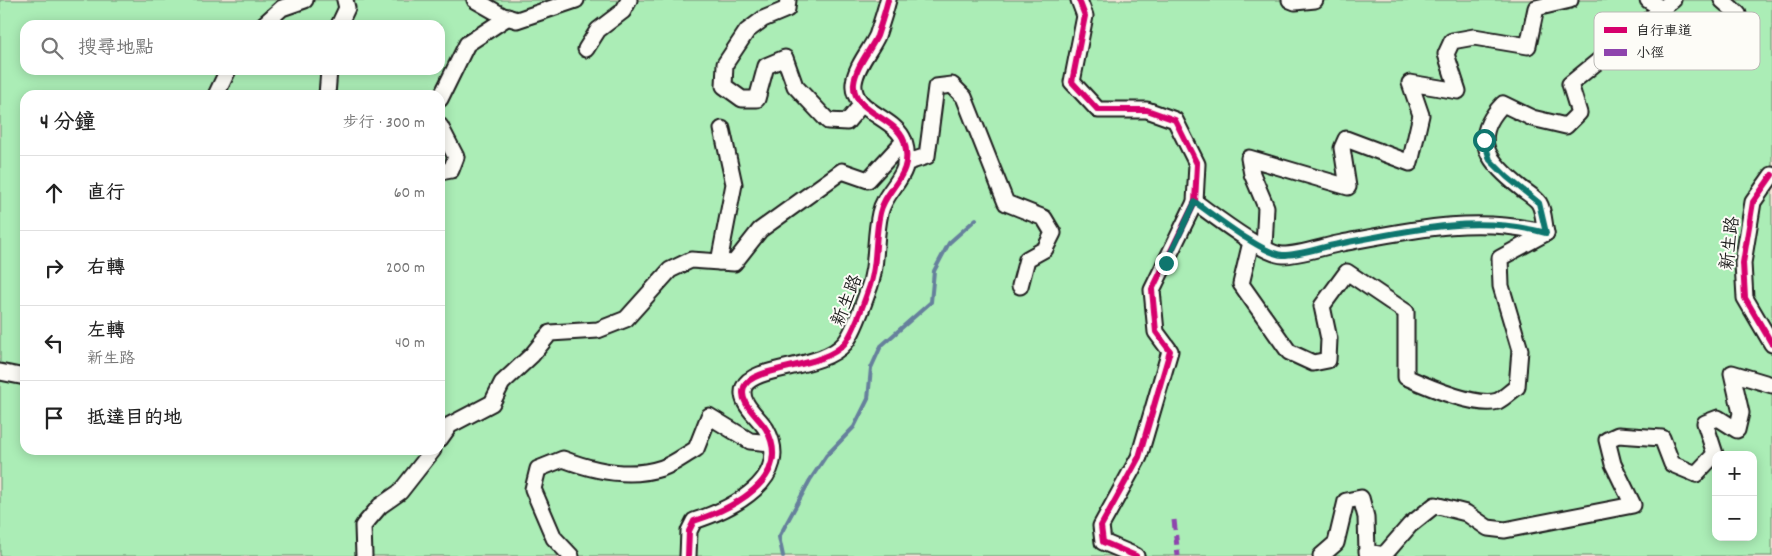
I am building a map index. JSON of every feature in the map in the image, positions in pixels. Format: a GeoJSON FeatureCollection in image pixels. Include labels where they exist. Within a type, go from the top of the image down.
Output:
{"type":"FeatureCollection","features":[{"type":"Feature","properties":{"kind":"street"},"geometry":{"type":"LineString","coordinates":[[268,20],[282,4],[305,0]]}},
{"type":"Feature","properties":{"kind":"street"},"geometry":{"type":"LineString","coordinates":[[341,20],[347,8],[345,0]]}},
{"type":"Feature","properties":{"kind":"street"},"geometry":{"type":"LineString","coordinates":[[475,0],[508,18],[517,20],[576,0]]}},
{"type":"Feature","properties":{"kind":"street"},"geometry":{"type":"LineString","coordinates":[[586,48],[598,30],[623,11],[629,0]]}},
{"type":"Feature","properties":{"kind":"street"},"geometry":{"type":"LineString","coordinates":[[788,0],[787,9],[763,18],[747,31],[725,64],[724,86],[742,99],[757,99],[766,66],[786,58],[795,86],[828,121],[847,122],[862,104]]}},
{"type":"Feature","properties":{"kind":"street"},"geometry":{"type":"LineString","coordinates":[[445,432],[450,425],[492,403],[502,382],[532,355],[550,333],[598,330],[626,319],[670,270],[691,260],[734,263],[760,230],[842,171],[868,180],[904,141],[897,130],[862,104],[856,94],[855,78],[876,37],[888,0]]}},
{"type":"Feature","properties":{"kind":"street"},"geometry":{"type":"LineString","coordinates":[[1079,0],[1085,16],[1072,82],[1098,110],[1147,110],[1174,120],[1197,164],[1195,202],[1152,290],[1156,332],[1170,351],[1138,457],[1101,526],[1103,542],[1136,556]]}},
{"type":"Feature","properties":{"kind":"street"},"geometry":{"type":"LineString","coordinates":[[1290,0],[1295,2],[1315,0]]}},
{"type":"Feature","properties":{"kind":"street"},"geometry":{"type":"LineString","coordinates":[[1546,233],[1500,258],[1501,286],[1520,350],[1517,387],[1497,401],[1467,400],[1445,394],[1406,377],[1406,312],[1347,272],[1322,306],[1329,339],[1328,360],[1313,362],[1289,352],[1241,284],[1258,245],[1266,206],[1252,174],[1249,158],[1348,187],[1342,148],[1346,139],[1410,163],[1421,115],[1410,84],[1458,91],[1446,54],[1452,41],[1474,37],[1528,46],[1536,8],[1570,0]]}},
{"type":"Feature","properties":{"kind":"street"},"geometry":{"type":"LineString","coordinates":[[1648,0],[1667,4]]}},
{"type":"Feature","properties":{"kind":"street"},"geometry":{"type":"LineString","coordinates":[[1722,0],[1736,12]]}},
{"type":"Feature","properties":{"kind":"street"},"geometry":{"type":"LineString","coordinates":[[1657,12],[1667,4]]}},
{"type":"Feature","properties":{"kind":"street"},"geometry":{"type":"LineString","coordinates":[[445,90],[468,44],[508,18]]}},
{"type":"Feature","properties":{"kind":"street"},"geometry":{"type":"LineString","coordinates":[[1546,233],[1539,203],[1507,177],[1490,160],[1484,140],[1493,114],[1503,104],[1532,118],[1566,126],[1579,113],[1570,84],[1594,64]]}},
{"type":"Feature","properties":{"kind":"street"},"geometry":{"type":"LineString","coordinates":[[218,90],[226,75]]}},
{"type":"Feature","properties":{"kind":"street"},"geometry":{"type":"LineString","coordinates":[[327,90],[329,75]]}},
{"type":"Feature","properties":{"kind":"street"},"geometry":{"type":"LineString","coordinates":[[905,163],[927,156],[936,87],[952,85],[964,97],[1006,203],[1044,218],[1053,233],[1045,249],[1027,259],[1020,286]]}},
{"type":"Feature","properties":{"kind":"street"},"geometry":{"type":"LineString","coordinates":[[719,262],[734,184],[722,129]]}},
{"type":"Feature","properties":{"kind":"street"},"geometry":{"type":"LineString","coordinates":[[445,136],[456,157],[451,170],[445,171]]}},
{"type":"Feature","properties":{"kind":"street","name":"新生路"},"geometry":{"type":"LineString","coordinates":[[771,444],[766,429],[748,407],[743,393],[745,385],[756,376],[767,372],[806,365],[828,356],[845,343],[872,276],[880,211],[905,171],[904,141]]}},
{"type":"Feature","properties":{"kind":"street","name":"新生路"},"geometry":{"type":"LineString","coordinates":[[1772,175],[1753,202],[1742,263],[1745,298],[1772,344]]}},
{"type":"Feature","properties":{"kind":"street"},"geometry":{"type":"LineString","coordinates":[[1195,202],[1258,245],[1281,256],[1421,228],[1471,223],[1519,226],[1546,233]]}},
{"type":"Feature","properties":{"kind":"street"},"geometry":{"type":"LineString","coordinates":[[0,372],[20,376]]}},
{"type":"Feature","properties":{"kind":"street"},"geometry":{"type":"LineString","coordinates":[[1321,556],[1336,543],[1346,501],[1361,498],[1366,517],[1367,552],[1384,555],[1410,525],[1435,506],[1466,513],[1488,528],[1505,530],[1633,505],[1613,464],[1607,440],[1618,434],[1662,438],[1672,464],[1696,474],[1715,454],[1705,423],[1718,418],[1737,430],[1741,413],[1732,373],[1772,385]]}},
{"type":"Feature","properties":{"kind":"street"},"geometry":{"type":"LineString","coordinates":[[571,556],[554,538],[533,489],[538,469],[563,459],[591,469],[634,473],[662,468],[696,450],[709,416],[750,440],[771,444],[772,456],[768,472],[748,497],[715,514],[694,521],[689,531],[688,556]]}},
{"type":"Feature","properties":{"kind":"street"},"geometry":{"type":"LineString","coordinates":[[364,556],[363,526],[380,506],[400,492],[429,455]]}},
{"type":"Feature","properties":{"kind":"green space"},"geometry":{"type":"Polygon","coordinates":[[[0,0],[1772,0],[1772,556],[0,556],[0,0]]]}},
{"type":"Feature","properties":{"kind":"waterway"},"geometry":{"type":"LineString","coordinates":[[783,556],[779,537],[810,480],[826,456],[854,427],[868,399],[871,368],[881,346],[931,302],[934,271],[949,243],[976,219]]}},
{"type":"Feature","properties":{"kind":"marked path"},"geometry":{"type":"LineString","coordinates":[[1174,520],[1178,556]]}},
{"type":"Feature","properties":{"kind":"cycle path"},"geometry":{"type":"LineString","coordinates":[[688,556],[689,531],[694,521],[725,509],[740,500],[765,477],[772,463],[772,447],[766,429],[746,404],[743,393],[744,387],[750,380],[760,375],[806,363],[835,352],[848,338],[864,303],[875,262],[880,213],[883,204],[906,164],[904,141],[899,133],[866,108],[859,101],[855,93],[854,83],[857,71],[877,36],[888,0]]}},
{"type":"Feature","properties":{"kind":"cycle path"},"geometry":{"type":"LineString","coordinates":[[1079,0],[1085,16],[1072,82],[1098,110],[1147,110],[1175,120],[1197,164],[1195,202],[1152,290],[1156,332],[1170,351],[1139,457],[1101,526],[1103,542],[1136,556]]}},
{"type":"Feature","properties":{"kind":"cycle path"},"geometry":{"type":"LineString","coordinates":[[1772,175],[1753,202],[1743,263],[1745,298],[1772,344]]}},
{"type":"Feature","properties":{"kind":"route"},"geometry":{"type":"LineString","coordinates":[[1166,263],[1195,202],[1251,242],[1281,256],[1421,228],[1471,223],[1519,226],[1546,233],[1539,203],[1507,177],[1490,160],[1484,140]]}}]}
